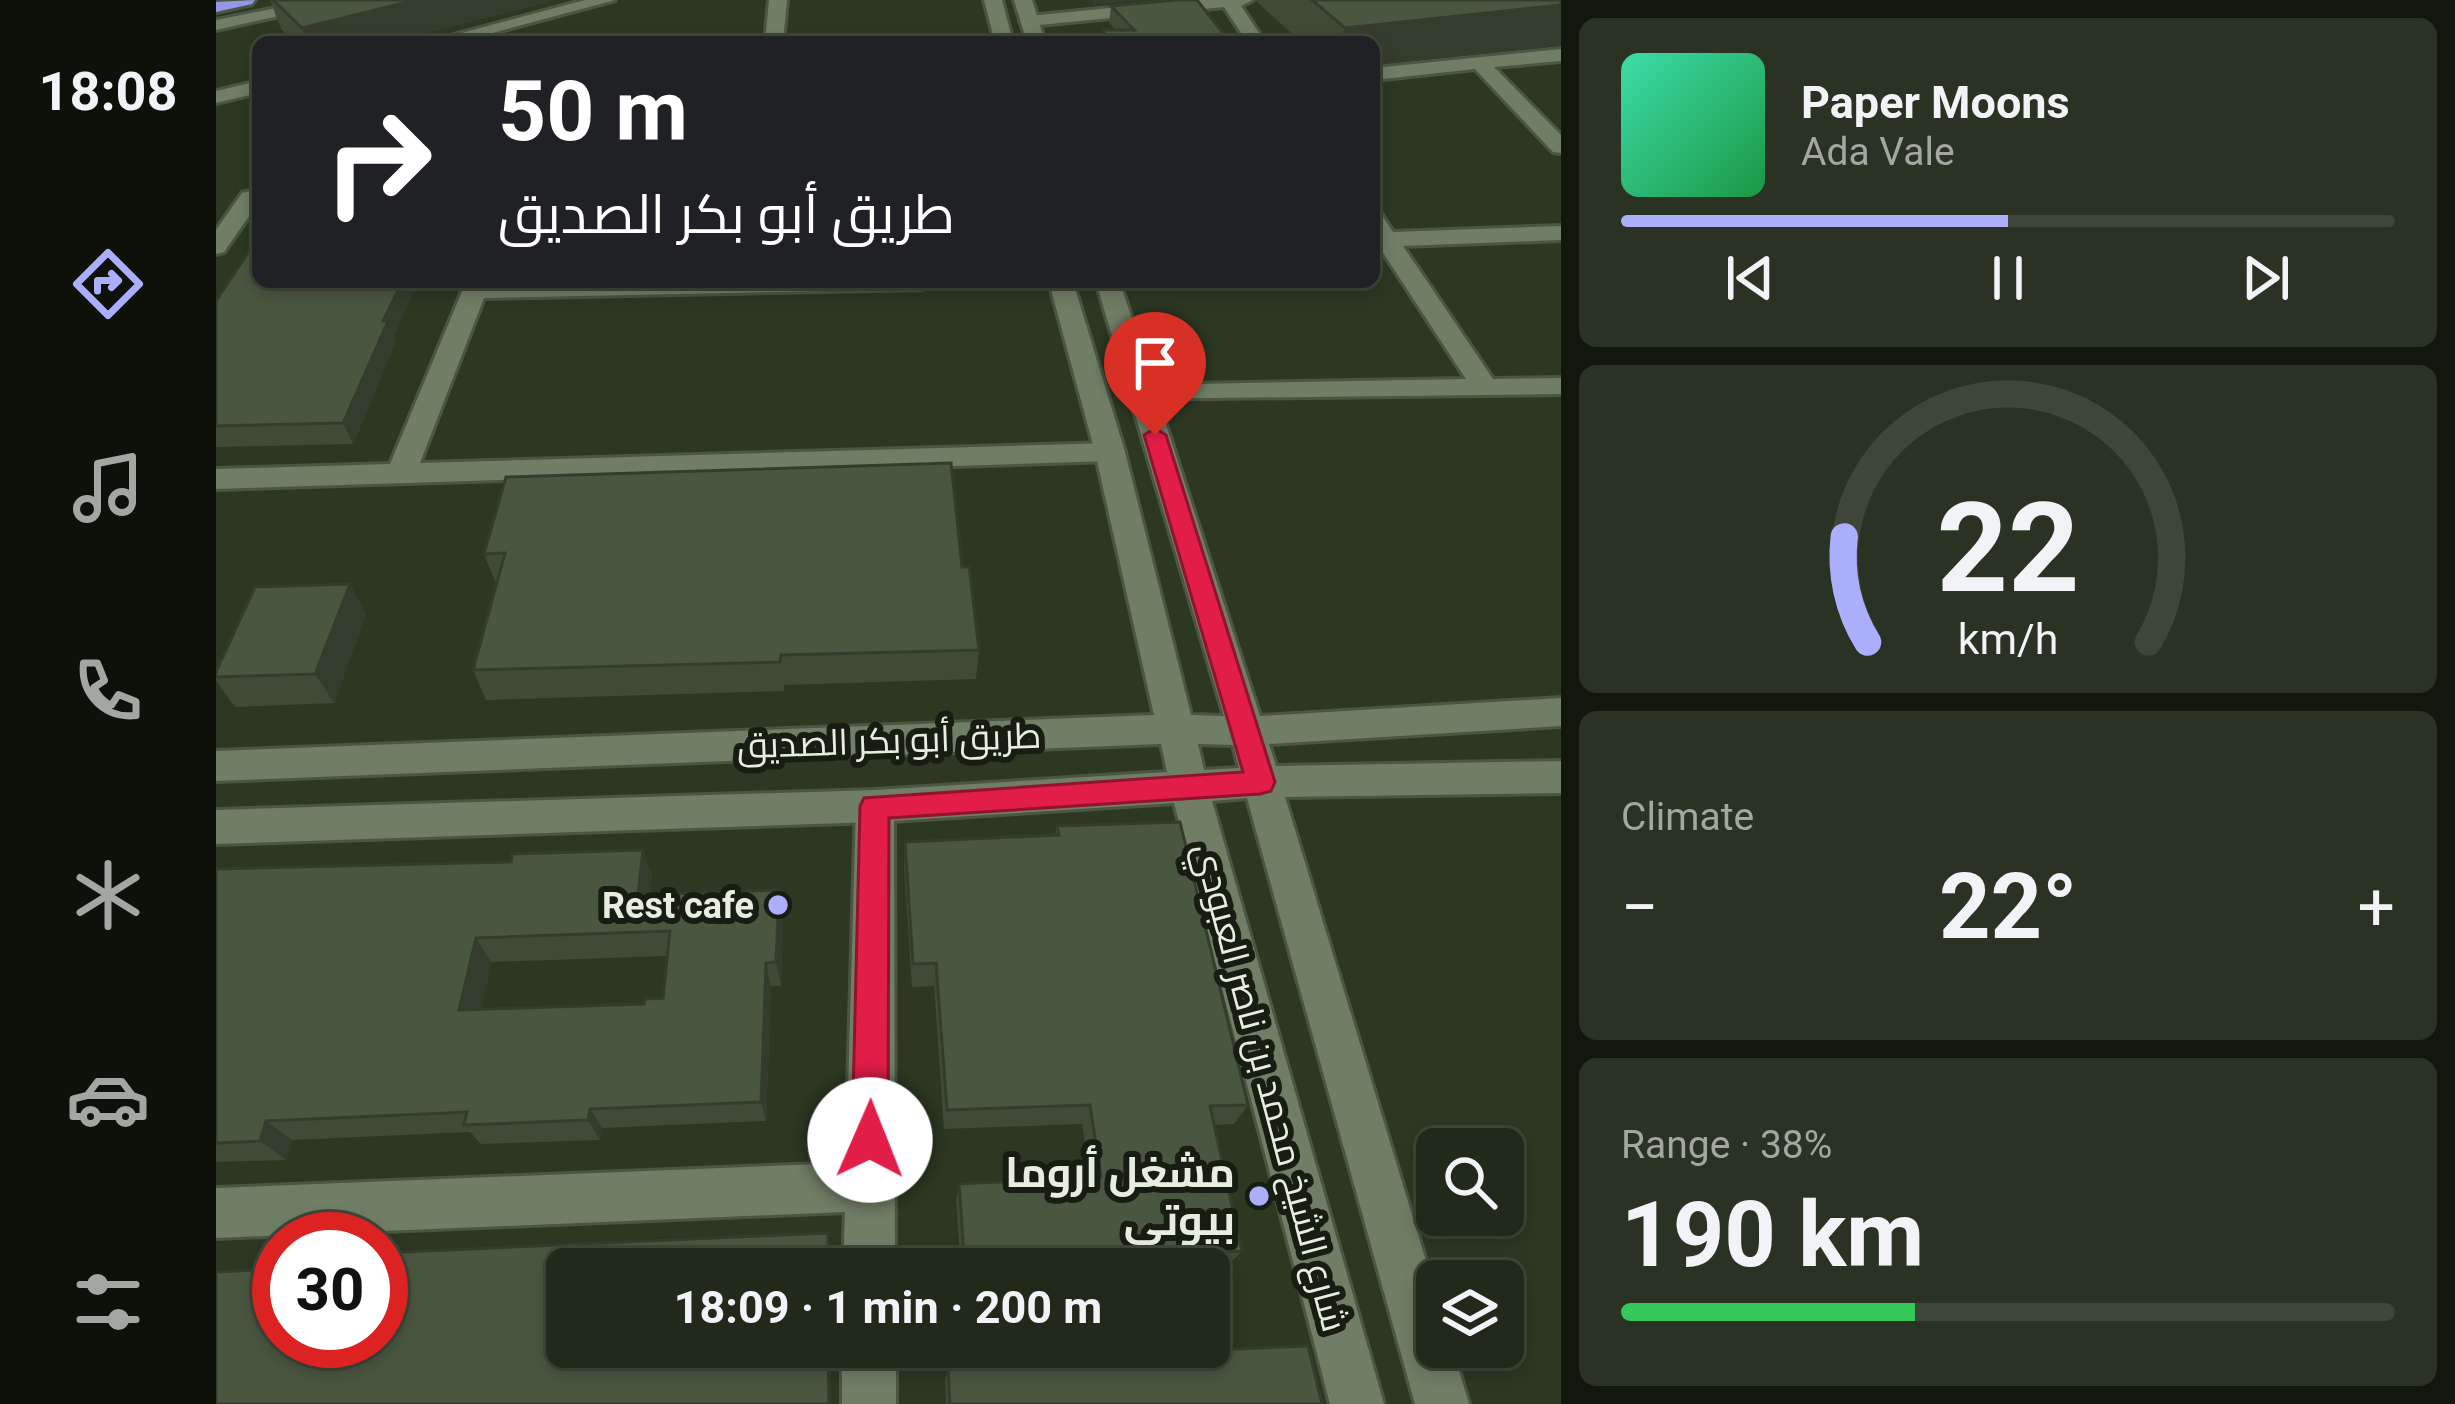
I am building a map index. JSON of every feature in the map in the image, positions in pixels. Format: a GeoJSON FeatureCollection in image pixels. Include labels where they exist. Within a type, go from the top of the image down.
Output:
{"type":"FeatureCollection","features":[{"type":"Feature","properties":{"kind":"highway"},"geometry":{"type":"LineString","coordinates":[[216,7],[246,0]]}},
{"type":"Feature","properties":{"kind":"street"},"geometry":{"type":"LineString","coordinates":[[216,27],[342,0]]}},
{"type":"Feature","properties":{"kind":"street"},"geometry":{"type":"LineString","coordinates":[[461,36],[606,0]]}},
{"type":"Feature","properties":{"kind":"street"},"geometry":{"type":"LineString","coordinates":[[775,36],[778,0]]}},
{"type":"Feature","properties":{"kind":"street"},"geometry":{"type":"LineString","coordinates":[[993,0],[1002,36]]}},
{"type":"Feature","properties":{"kind":"street"},"geometry":{"type":"LineString","coordinates":[[1024,0],[1034,36]]}},
{"type":"Feature","properties":{"kind":"street"},"geometry":{"type":"LineString","coordinates":[[1029,21],[1244,0]]}},
{"type":"Feature","properties":{"kind":"street"},"geometry":{"type":"LineString","coordinates":[[1229,1],[1252,36]]}},
{"type":"Feature","properties":{"kind":"street"},"geometry":{"type":"LineString","coordinates":[[1380,73],[1561,55]]}},
{"type":"Feature","properties":{"kind":"street"},"geometry":{"type":"LineString","coordinates":[[1480,63],[1561,147]]}},
{"type":"Feature","properties":{"kind":"street"},"geometry":{"type":"LineString","coordinates":[[216,97],[252,92]]}},
{"type":"Feature","properties":{"kind":"street"},"geometry":{"type":"LineString","coordinates":[[216,248],[252,198]]}},
{"type":"Feature","properties":{"kind":"street"},"geometry":{"type":"LineString","coordinates":[[1380,230],[1561,233]]}},
{"type":"Feature","properties":{"kind":"street"},"geometry":{"type":"LineString","coordinates":[[1380,230],[1485,388]]}},
{"type":"Feature","properties":{"kind":"street"},"geometry":{"type":"LineString","coordinates":[[402,472],[476,288]]}},
{"type":"Feature","properties":{"kind":"street","name":"شارع الشيخ محمد بن ناصر العبودي"},"geometry":{"type":"LineString","coordinates":[[1063,288],[1109,452],[1190,789],[1357,1404]]}},
{"type":"Feature","properties":{"kind":"street","name":"شارع الشيخ محمد بن ناصر العبودي"},"geometry":{"type":"LineString","coordinates":[[1110,288],[1247,731],[1442,1404]]}},
{"type":"Feature","properties":{"kind":"street"},"geometry":{"type":"LineString","coordinates":[[1142,393],[1561,386]]}},
{"type":"Feature","properties":{"kind":"street"},"geometry":{"type":"LineString","coordinates":[[216,479],[1109,452]]}},
{"type":"Feature","properties":{"kind":"street","name":"طريق أبو بكر الصديق"},"geometry":{"type":"LineString","coordinates":[[216,766],[1177,729],[1247,731],[1561,712]]}},
{"type":"Feature","properties":{"kind":"street","name":"طريق أبو بكر الصديق"},"geometry":{"type":"LineString","coordinates":[[216,827],[875,806],[1260,782],[1561,778]]}},
{"type":"Feature","properties":{"kind":"street"},"geometry":{"type":"LineString","coordinates":[[869,1248],[875,806]]}},
{"type":"Feature","properties":{"kind":"street"},"geometry":{"type":"LineString","coordinates":[[216,1214],[869,1187]]}},
{"type":"Feature","properties":{"kind":"street"},"geometry":{"type":"LineString","coordinates":[[869,1368],[869,1404]]}},
{"type":"Feature","properties":{"kind":"building"},"geometry":{"type":"Polygon","coordinates":[[[273,0],[416,0],[302,28],[273,0]]]}},
{"type":"Feature","properties":{"kind":"building"},"geometry":{"type":"Polygon","coordinates":[[[1197,0],[1225,36],[1106,36],[1103,30],[1134,30],[1111,6],[1197,0]]]}},
{"type":"Feature","properties":{"kind":"building"},"geometry":{"type":"Polygon","coordinates":[[[1312,0],[1561,0],[1561,5],[1345,28],[1312,0]]]}},
{"type":"Feature","properties":{"kind":"building"},"geometry":{"type":"Polygon","coordinates":[[[252,247],[252,288],[399,288],[343,423],[216,426],[216,301],[252,247]]]}},
{"type":"Feature","properties":{"kind":"building"},"geometry":{"type":"Polygon","coordinates":[[[951,463],[962,567],[969,567],[979,650],[781,655],[780,662],[473,670],[505,553],[484,554],[506,477],[951,463]]]}},
{"type":"Feature","properties":{"kind":"building"},"geometry":{"type":"Polygon","coordinates":[[[350,584],[315,674],[216,677],[255,587],[350,584]]]}},
{"type":"Feature","properties":{"kind":"building"},"geometry":{"type":"Polygon","coordinates":[[[1180,822],[1248,1105],[1210,1106],[1242,1251],[964,1248],[959,1184],[1101,1177],[1090,1105],[947,1110],[936,963],[913,964],[905,842],[1059,835],[1057,826],[1180,822]]]}},
{"type":"Feature","properties":{"kind":"building"},"geometry":{"type":"Polygon","coordinates":[[[643,850],[638,895],[779,890],[776,962],[766,963],[761,1102],[590,1109],[588,1120],[464,1125],[467,1112],[266,1121],[260,1141],[216,1143],[216,869],[511,862],[512,854],[643,850]],[[670,931],[476,938],[459,1010],[644,1004],[645,999],[663,998],[670,931]]]}},
{"type":"Feature","properties":{"kind":"building"},"geometry":{"type":"Polygon","coordinates":[[[828,1233],[828,1248],[546,1248],[546,1368],[828,1368],[829,1404],[216,1404],[216,1272],[252,1270],[252,1368],[408,1368],[408,1252],[828,1233]]]}},
{"type":"Feature","properties":{"kind":"building"},"geometry":{"type":"Polygon","coordinates":[[[1308,1346],[1322,1404],[950,1404],[948,1369],[1230,1368],[1230,1349],[1308,1346]]]}},
{"type":"Feature","properties":{"kind":"place","name":"Rest cafe"},"geometry":{"type":"Point","coordinates":[778,905]}},
{"type":"Feature","properties":{"kind":"place","name":"مشغل أروما بيوتي"},"geometry":{"type":"Point","coordinates":[1259,1196]}},
{"type":"Feature","properties":{"kind":"route"},"geometry":{"type":"LineString","coordinates":[[870,1140],[875,806],[1260,782],[1155,435]]}}]}
